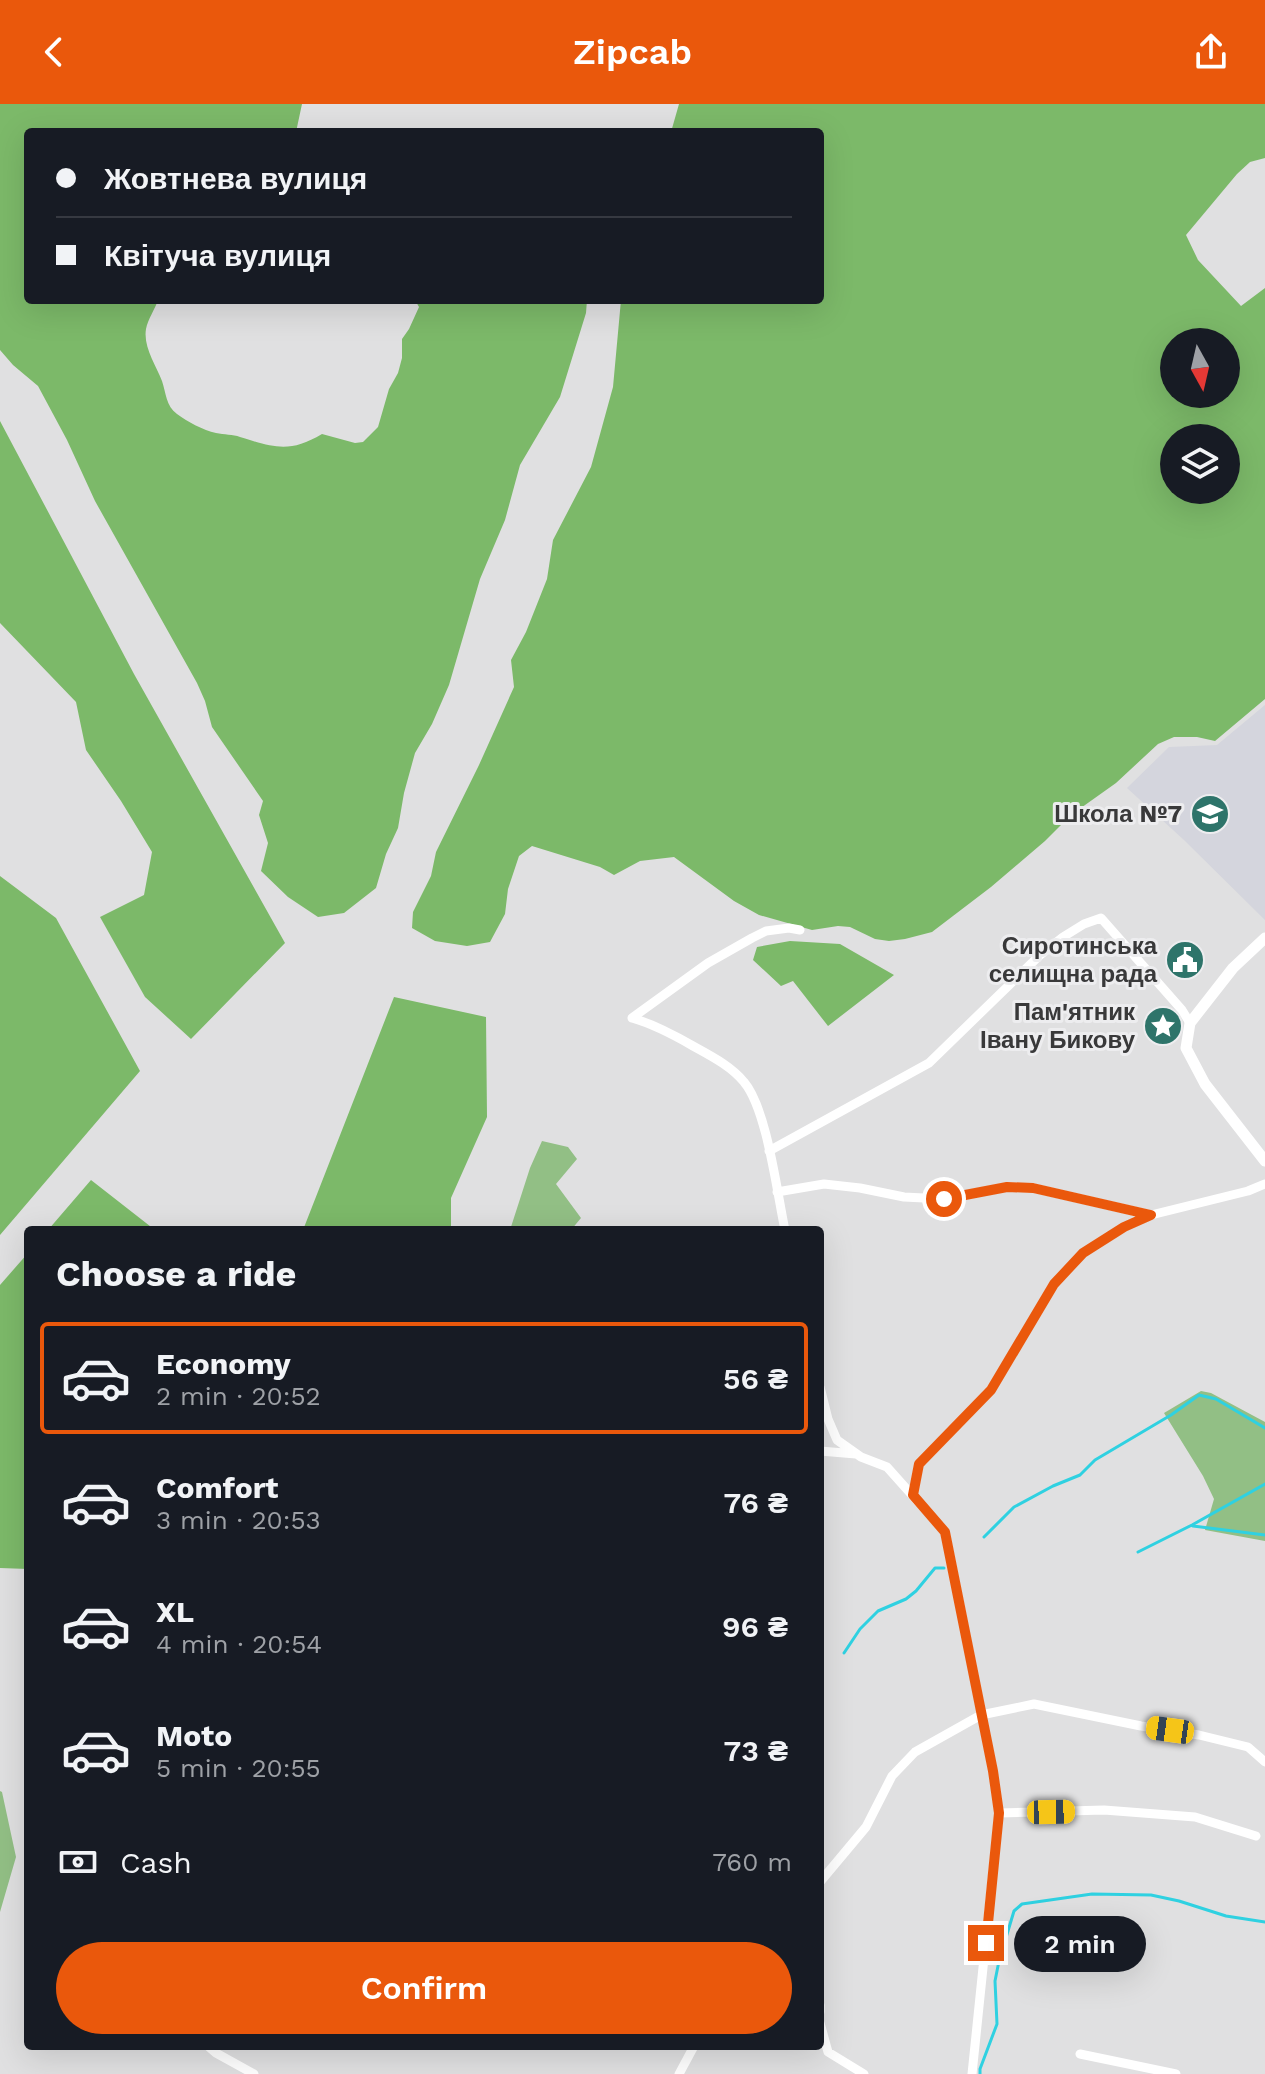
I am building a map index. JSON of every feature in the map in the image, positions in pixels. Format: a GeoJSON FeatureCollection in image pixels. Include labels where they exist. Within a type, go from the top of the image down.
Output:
{"type":"FeatureCollection","features":[{"type":"Feature","properties":{"kind":"street"},"geometry":{"type":"LineString","coordinates":[[769,1151],[929,1063],[1039,956],[1073,930],[1101,918],[1190,1023]]}},
{"type":"Feature","properties":{"kind":"street"},"geometry":{"type":"LineString","coordinates":[[784,1226],[769,1151],[753,1095],[736,1074],[689,1044],[649,1023],[632,1018],[708,963],[752,938],[766,931],[800,930]]}},
{"type":"Feature","properties":{"kind":"street"},"geometry":{"type":"LineString","coordinates":[[1265,938],[1233,968],[1190,1023],[1186,1048],[1205,1084],[1265,1161]]}},
{"type":"Feature","properties":{"kind":"street"},"geometry":{"type":"LineString","coordinates":[[777,1192],[824,1184],[904,1197],[944,1199],[1007,1187],[1033,1188],[1151,1215]]}},
{"type":"Feature","properties":{"kind":"street"},"geometry":{"type":"LineString","coordinates":[[913,1495],[919,1464],[991,1390],[1054,1284],[1083,1253],[1124,1227],[1151,1215],[1265,1184]]}},
{"type":"Feature","properties":{"kind":"street"},"geometry":{"type":"LineString","coordinates":[[824,1403],[837,1440],[859,1455],[887,1467],[945,1532],[999,1813],[972,2074]]}},
{"type":"Feature","properties":{"kind":"street"},"geometry":{"type":"LineString","coordinates":[[824,1451],[859,1455]]}},
{"type":"Feature","properties":{"kind":"street"},"geometry":{"type":"LineString","coordinates":[[824,1877],[866,1827],[892,1776],[915,1752],[981,1715],[1034,1704],[1248,1747],[1265,1762]]}},
{"type":"Feature","properties":{"kind":"street"},"geometry":{"type":"LineString","coordinates":[[999,1813],[1104,1810],[1195,1817],[1256,1836]]}},
{"type":"Feature","properties":{"kind":"street"},"geometry":{"type":"LineString","coordinates":[[824,2038],[828,2052],[864,2074]]}},
{"type":"Feature","properties":{"kind":"street"},"geometry":{"type":"LineString","coordinates":[[213,2050],[254,2074]]}},
{"type":"Feature","properties":{"kind":"street"},"geometry":{"type":"LineString","coordinates":[[679,2074],[692,2050]]}},
{"type":"Feature","properties":{"kind":"street"},"geometry":{"type":"LineString","coordinates":[[1080,2054],[1176,2074]]}},
{"type":"Feature","properties":{"kind":"shaded area","name":"Школа №7"},"geometry":{"type":"Polygon","coordinates":[[[1265,705],[1265,920],[1127,788],[1169,747],[1217,745],[1265,705]]]}},
{"type":"Feature","properties":{"kind":"green space"},"geometry":{"type":"Polygon","coordinates":[[[0,104],[302,104],[297,128],[24,128],[24,304],[156,304],[147,325],[146,336],[168,403],[181,417],[211,432],[282,447],[301,444],[322,434],[355,443],[363,442],[378,427],[389,389],[398,373],[402,339],[419,307],[417,304],[587,304],[560,397],[520,465],[505,520],[480,579],[449,685],[415,753],[398,828],[376,888],[344,913],[318,917],[288,897],[261,871],[268,843],[259,815],[263,801],[212,727],[197,683],[95,501],[38,386],[0,350],[0,104]]]}},
{"type":"Feature","properties":{"kind":"green space"},"geometry":{"type":"Polygon","coordinates":[[[679,104],[1265,104],[1265,158],[1250,162],[1237,174],[1186,235],[1198,260],[1241,306],[1265,288],[1265,699],[1215,741],[1174,737],[1158,744],[1116,783],[1071,815],[991,887],[932,932],[889,941],[875,939],[850,927],[812,930],[759,915],[734,901],[674,857],[640,861],[614,875],[600,867],[532,846],[519,856],[508,889],[505,914],[490,942],[467,946],[435,941],[412,928],[413,912],[431,876],[436,852],[514,687],[511,660],[547,579],[553,540],[591,467],[613,387],[621,304],[824,304],[824,128],[672,128],[679,104]]]}},
{"type":"Feature","properties":{"kind":"green space"},"geometry":{"type":"Polygon","coordinates":[[[0,421],[134,674],[285,943],[191,1039],[145,997],[100,917],[144,895],[152,852],[86,750],[76,702],[0,623],[0,421]]]}},
{"type":"Feature","properties":{"kind":"green space"},"geometry":{"type":"Polygon","coordinates":[[[0,876],[56,918],[140,1071],[0,1235],[0,876]]]}},
{"type":"Feature","properties":{"kind":"green space"},"geometry":{"type":"Polygon","coordinates":[[[790,941],[840,944],[894,975],[828,1026],[793,981],[781,986],[753,960],[757,947],[790,941]]]}},
{"type":"Feature","properties":{"kind":"green space"},"geometry":{"type":"Polygon","coordinates":[[[394,997],[486,1017],[487,1117],[451,1198],[451,1226],[305,1226],[394,997]]]}},
{"type":"Feature","properties":{"kind":"green space"},"geometry":{"type":"Polygon","coordinates":[[[542,1141],[568,1147],[577,1159],[556,1184],[581,1218],[574,1226],[511,1226],[542,1141]]]}},
{"type":"Feature","properties":{"kind":"green space"},"geometry":{"type":"Polygon","coordinates":[[[91,1180],[150,1226],[51,1226],[91,1180]]]}},
{"type":"Feature","properties":{"kind":"green space"},"geometry":{"type":"Polygon","coordinates":[[[24,1258],[24,1569],[0,1568],[0,1285],[24,1258]]]}},
{"type":"Feature","properties":{"kind":"green space"},"geometry":{"type":"Polygon","coordinates":[[[1201,1391],[1211,1393],[1265,1422],[1265,1541],[1205,1530],[1214,1499],[1164,1413],[1201,1391]]]}},
{"type":"Feature","properties":{"kind":"green space"},"geometry":{"type":"Polygon","coordinates":[[[0,1791],[16,1857],[0,1912],[0,1791]]]}},
{"type":"Feature","properties":{"kind":"waterway"},"geometry":{"type":"LineString","coordinates":[[984,1537],[1014,1507],[1080,1475],[1095,1460],[1199,1395],[1216,1399],[1265,1428]]}},
{"type":"Feature","properties":{"kind":"waterway"},"geometry":{"type":"LineString","coordinates":[[1138,1552],[1265,1484]]}},
{"type":"Feature","properties":{"kind":"waterway"},"geometry":{"type":"LineString","coordinates":[[1193,1526],[1265,1535]]}},
{"type":"Feature","properties":{"kind":"waterway"},"geometry":{"type":"LineString","coordinates":[[844,1653],[860,1629],[878,1611],[906,1599],[935,1568],[944,1568]]}},
{"type":"Feature","properties":{"kind":"waterway"},"geometry":{"type":"LineString","coordinates":[[980,2074],[997,2024],[995,1981],[999,1961],[1014,1911],[1022,1904],[1092,1894],[1151,1895],[1226,1916],[1265,1922]]}},
{"type":"Feature","properties":{"kind":"place","name":"Школа №7"},"geometry":{"type":"Point","coordinates":[1210,814]}},
{"type":"Feature","properties":{"kind":"place","name":"Сиротинська селищна рада"},"geometry":{"type":"Point","coordinates":[1185,960]}},
{"type":"Feature","properties":{"kind":"place","name":"Пам'ятник Івану Бикову"},"geometry":{"type":"Point","coordinates":[1163,1026]}},
{"type":"Feature","properties":{"kind":"route"},"geometry":{"type":"LineString","coordinates":[[944,1199],[1007,1187],[1033,1188],[1151,1215],[1124,1227],[1083,1253],[1054,1284],[991,1390],[919,1464],[913,1495],[945,1532],[999,1813],[986,1943]]}}]}
